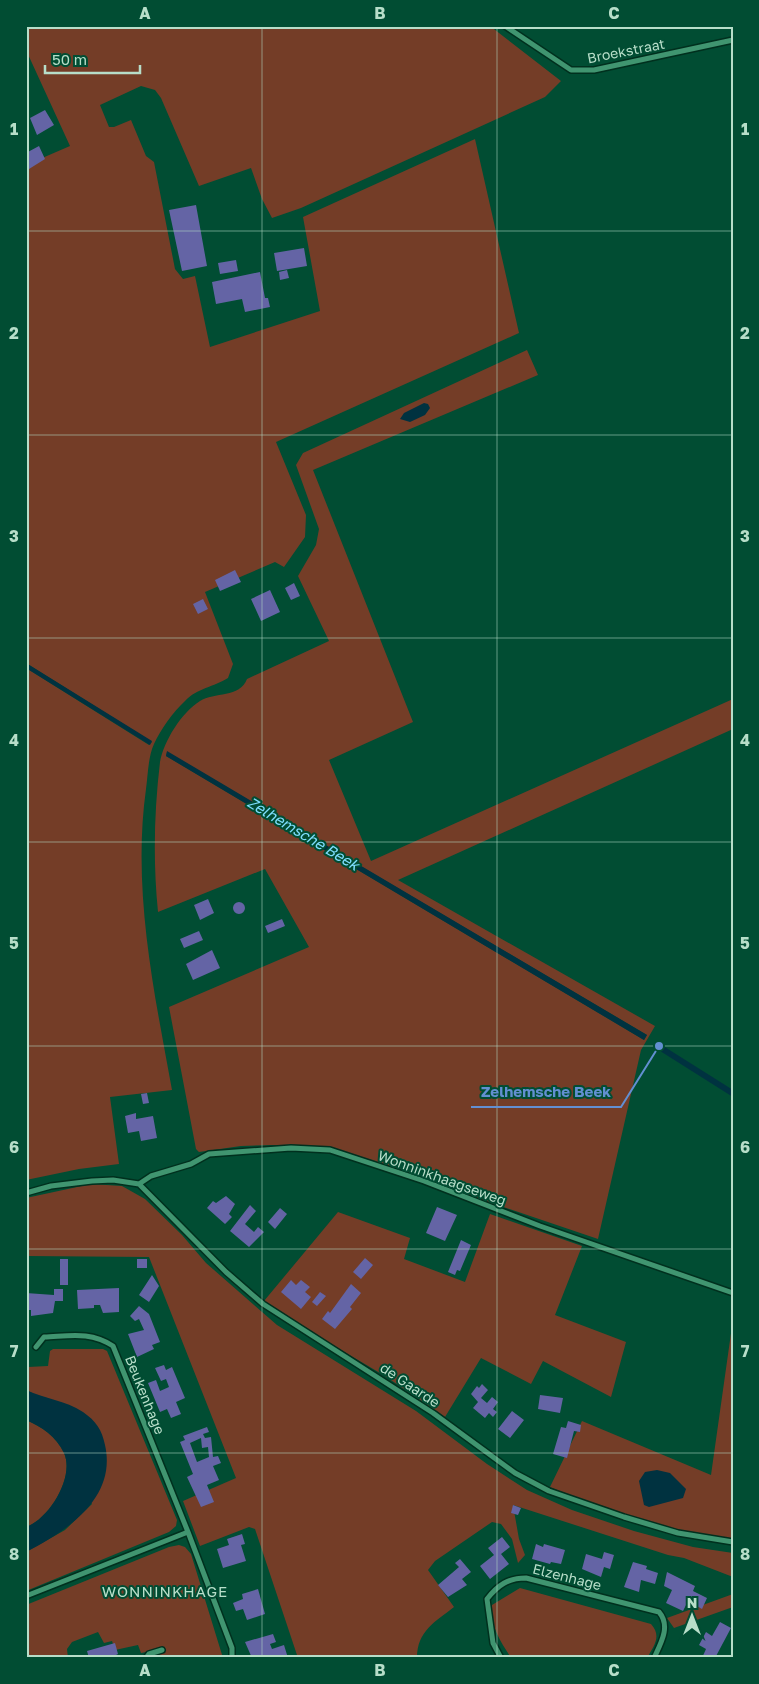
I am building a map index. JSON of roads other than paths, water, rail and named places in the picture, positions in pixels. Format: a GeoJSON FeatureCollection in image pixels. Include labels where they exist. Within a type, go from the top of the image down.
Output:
{"type":"FeatureCollection","features":[{"type":"Feature","properties":{"kind":"street","name":"Broekstraat"},"geometry":{"type":"LineString","coordinates":[[505,26],[570,70],[594,70],[733,40]]}},
{"type":"Feature","properties":{"kind":"street","name":"Wonninkhaagseweg"},"geometry":{"type":"LineString","coordinates":[[139,1184],[151,1176],[191,1164],[209,1154],[281,1148],[330,1150],[733,1293]]}},
{"type":"Feature","properties":{"kind":"street"},"geometry":{"type":"LineString","coordinates":[[26,1193],[51,1186],[113,1180],[139,1184]]}},
{"type":"Feature","properties":{"kind":"street","name":"de Gaarde"},"geometry":{"type":"LineString","coordinates":[[139,1184],[226,1272],[263,1304],[433,1413],[516,1473],[549,1490],[624,1517],[678,1533],[733,1542]]}},
{"type":"Feature","properties":{"kind":"street","name":"Beukenhage"},"geometry":{"type":"LineString","coordinates":[[36,1347],[44,1337],[82,1335],[100,1337],[113,1346],[188,1532],[232,1648],[232,1658]]}},
{"type":"Feature","properties":{"kind":"street"},"geometry":{"type":"LineString","coordinates":[[26,1596],[188,1532]]}},
{"type":"Feature","properties":{"kind":"street","name":"Elzenhage"},"geometry":{"type":"LineString","coordinates":[[501,1658],[493,1643],[487,1599],[496,1587],[513,1578],[526,1578],[659,1612],[665,1618],[665,1635],[654,1658]]}},
{"type":"Feature","properties":{"kind":"street"},"geometry":{"type":"LineString","coordinates":[[146,1658],[149,1654],[162,1650]]}},
{"type":"Feature","properties":{"kind":"water"},"geometry":{"type":"Polygon","coordinates":[[[424,403],[428,404],[430,408],[425,415],[410,422],[400,419],[404,413],[424,403]]]}},
{"type":"Feature","properties":{"kind":"water"},"geometry":{"type":"Polygon","coordinates":[[[26,663],[152,741],[150,745],[26,668],[26,663]]]}},
{"type":"Feature","properties":{"kind":"water"},"geometry":{"type":"Polygon","coordinates":[[[167,751],[647,1035],[644,1040],[166,756],[167,751]]]}},
{"type":"Feature","properties":{"kind":"water"},"geometry":{"type":"Polygon","coordinates":[[[660,1044],[733,1090],[733,1097],[657,1049],[660,1044]]]}},
{"type":"Feature","properties":{"kind":"water"},"geometry":{"type":"Polygon","coordinates":[[[26,1390],[76,1408],[92,1419],[102,1435],[107,1464],[103,1481],[96,1497],[85,1510],[57,1534],[26,1552],[26,1527],[35,1523],[58,1496],[66,1474],[66,1463],[61,1447],[53,1437],[26,1420],[26,1390]]]}},
{"type":"Feature","properties":{"kind":"water"},"geometry":{"type":"Polygon","coordinates":[[[657,1470],[670,1473],[686,1489],[683,1498],[649,1507],[644,1505],[639,1481],[645,1472],[657,1470]]]}},
{"type":"Feature","properties":{"kind":"place","name":"Zelhemsche Beek"},"geometry":{"type":"Point","coordinates":[659,1046]}},
{"type":"Feature","properties":{"kind":"district","name":"WONNINKHAGE"},"geometry":{"type":"Point","coordinates":[165,1592]}}]}
